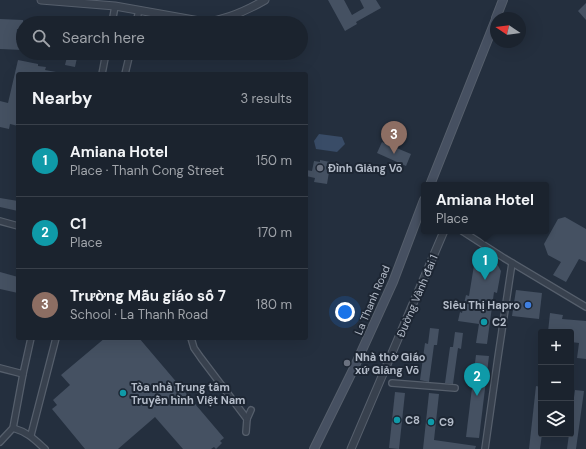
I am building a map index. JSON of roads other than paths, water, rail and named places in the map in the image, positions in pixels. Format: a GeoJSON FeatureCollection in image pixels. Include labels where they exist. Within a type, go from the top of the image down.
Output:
{"type":"FeatureCollection","features":[{"type":"Feature","properties":{"kind":"main road"},"geometry":{"type":"LineString","coordinates":[[498,12],[503,0]]}},
{"type":"Feature","properties":{"kind":"main road"},"geometry":{"type":"LineString","coordinates":[[431,182],[490,33]]}},
{"type":"Feature","properties":{"kind":"main road","name":"La Thanh Road"},"geometry":{"type":"LineString","coordinates":[[314,449],[353,370],[393,282],[421,210]]}},
{"type":"Feature","properties":{"kind":"street"},"geometry":{"type":"LineString","coordinates":[[41,0],[116,6],[172,16]]}},
{"type":"Feature","properties":{"kind":"street"},"geometry":{"type":"LineString","coordinates":[[234,16],[265,0]]}},
{"type":"Feature","properties":{"kind":"street"},"geometry":{"type":"LineString","coordinates":[[114,16],[116,6]]}},
{"type":"Feature","properties":{"kind":"street"},"geometry":{"type":"LineString","coordinates":[[138,16],[139,10]]}},
{"type":"Feature","properties":{"kind":"street"},"geometry":{"type":"LineString","coordinates":[[102,72],[105,60]]}},
{"type":"Feature","properties":{"kind":"street"},"geometry":{"type":"LineString","coordinates":[[126,72],[129,60]]}},
{"type":"Feature","properties":{"kind":"street"},"geometry":{"type":"LineString","coordinates":[[0,221],[16,225]]}},
{"type":"Feature","properties":{"kind":"street","name":"Đường Vành đai 1"},"geometry":{"type":"LineString","coordinates":[[350,449],[443,234]]}},
{"type":"Feature","properties":{"kind":"street"},"geometry":{"type":"LineString","coordinates":[[467,234],[586,307]]}},
{"type":"Feature","properties":{"kind":"street"},"geometry":{"type":"LineString","coordinates":[[485,449],[512,263]]}},
{"type":"Feature","properties":{"kind":"street"},"geometry":{"type":"LineString","coordinates":[[0,442],[13,428],[22,374],[30,340]]}},
{"type":"Feature","properties":{"kind":"street"},"geometry":{"type":"LineString","coordinates":[[31,435],[55,340]]}},
{"type":"Feature","properties":{"kind":"street"},"geometry":{"type":"LineString","coordinates":[[191,340],[200,358],[247,419]]}},
{"type":"Feature","properties":{"kind":"street"},"geometry":{"type":"LineString","coordinates":[[0,368],[22,374]]}},
{"type":"Feature","properties":{"kind":"street"},"geometry":{"type":"LineString","coordinates":[[392,383],[455,388]]}},
{"type":"Feature","properties":{"kind":"street"},"geometry":{"type":"LineString","coordinates":[[246,432],[247,419],[251,410]]}},
{"type":"Feature","properties":{"kind":"street"},"geometry":{"type":"LineString","coordinates":[[13,428],[22,430],[31,435],[45,449]]}},
{"type":"Feature","properties":{"kind":"water"},"geometry":{"type":"Polygon","coordinates":[[[319,134],[342,137],[345,144],[337,152],[316,149],[314,141],[319,134]]]}},
{"type":"Feature","properties":{"kind":"place","name":"Trường Mẫu giáo số 7"},"geometry":{"type":"Point","coordinates":[394,154]}},
{"type":"Feature","properties":{"kind":"place","name":"Đình Giảng Võ"},"geometry":{"type":"Point","coordinates":[320,168]}},
{"type":"Feature","properties":{"kind":"place","name":"Amiana Hotel"},"geometry":{"type":"Point","coordinates":[485,280]}},
{"type":"Feature","properties":{"kind":"place","name":"Siêu Thị Hapro"},"geometry":{"type":"Point","coordinates":[528,305]}},
{"type":"Feature","properties":{"kind":"place","name":"C2"},"geometry":{"type":"Point","coordinates":[484,322]}},
{"type":"Feature","properties":{"kind":"place","name":"Nhà thờ Giáo xứ Giảng Võ"},"geometry":{"type":"Point","coordinates":[347,363]}},
{"type":"Feature","properties":{"kind":"place","name":"Tòa nhà Trung tâm Truyền hình Việt Nam"},"geometry":{"type":"Point","coordinates":[123,393]}},
{"type":"Feature","properties":{"kind":"place","name":"C1"},"geometry":{"type":"Point","coordinates":[477,396]}},
{"type":"Feature","properties":{"kind":"place","name":"C8"},"geometry":{"type":"Point","coordinates":[397,420]}},
{"type":"Feature","properties":{"kind":"place","name":"C9"},"geometry":{"type":"Point","coordinates":[431,422]}}]}
